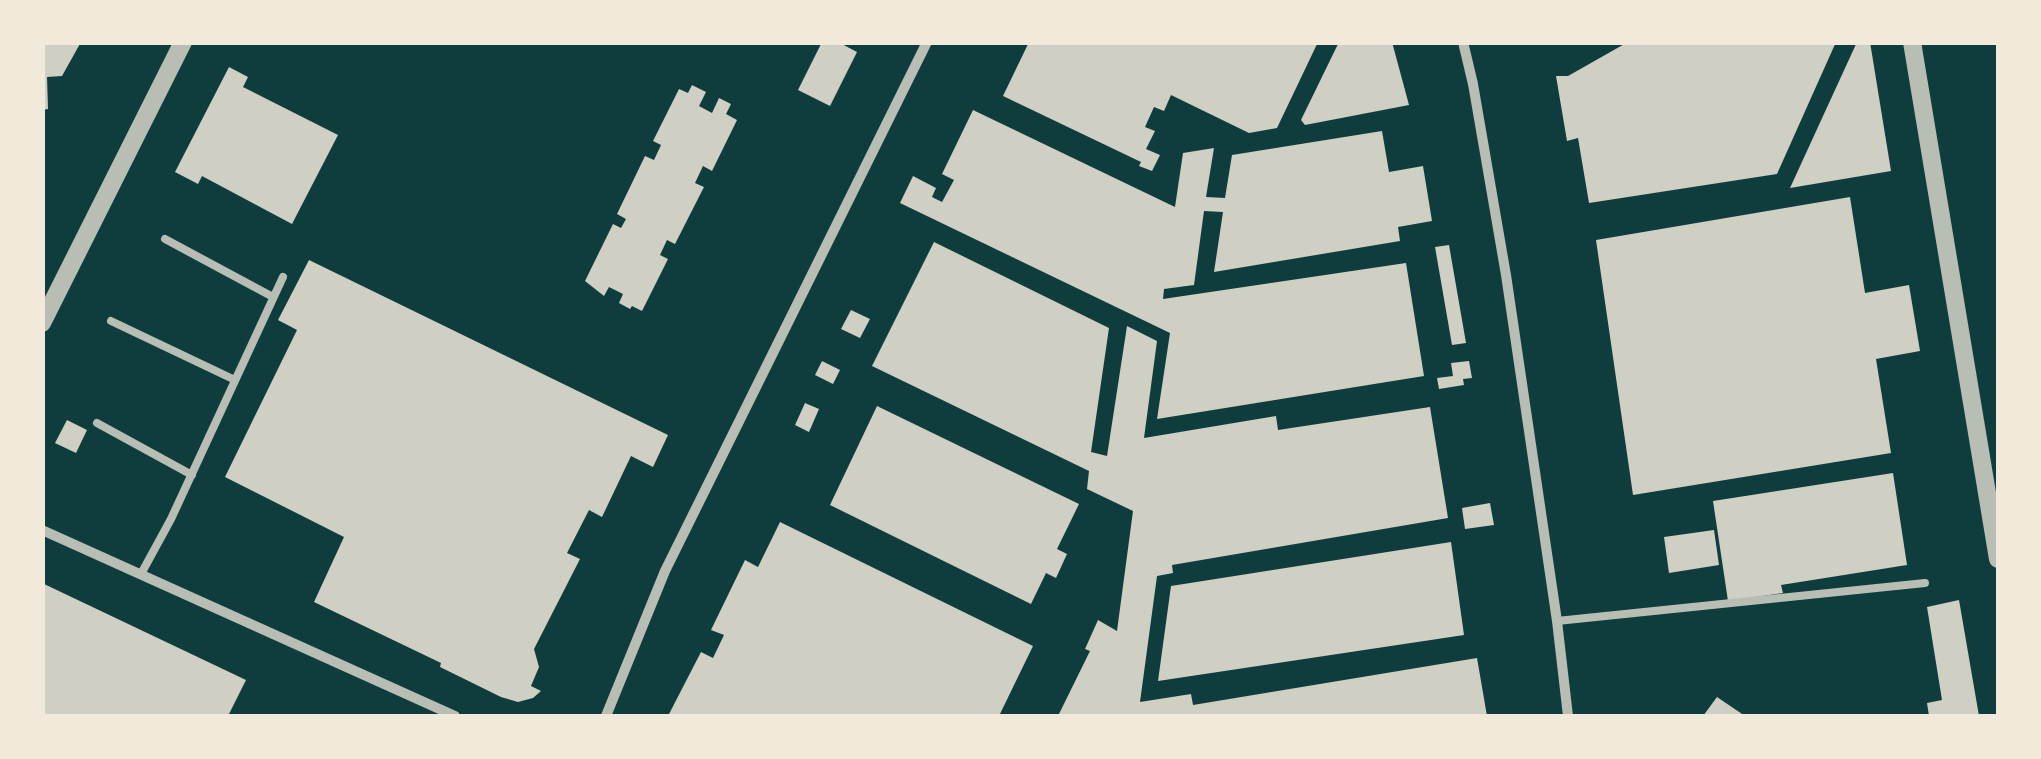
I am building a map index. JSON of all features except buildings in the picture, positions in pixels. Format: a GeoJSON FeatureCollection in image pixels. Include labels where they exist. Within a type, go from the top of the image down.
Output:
{"type":"FeatureCollection","features":[{"type":"Feature","properties":{"kind":"street"},"geometry":{"type":"LineString","coordinates":[[42,323],[183,42]]}},
{"type":"Feature","properties":{"kind":"street"},"geometry":{"type":"LineString","coordinates":[[606,716],[665,571],[927,42]]}},
{"type":"Feature","properties":{"kind":"street"},"geometry":{"type":"LineString","coordinates":[[1462,42],[1473,84],[1506,276],[1568,716]]}},
{"type":"Feature","properties":{"kind":"street"},"geometry":{"type":"LineString","coordinates":[[1912,42],[1998,558]]}},
{"type":"Feature","properties":{"kind":"street"},"geometry":{"type":"LineString","coordinates":[[42,530],[455,716]]}},
{"type":"Feature","properties":{"kind":"lane"},"geometry":{"type":"LineString","coordinates":[[165,239],[273,298]]}},
{"type":"Feature","properties":{"kind":"lane"},"geometry":{"type":"LineString","coordinates":[[141,574],[192,475],[283,277]]}},
{"type":"Feature","properties":{"kind":"lane"},"geometry":{"type":"LineString","coordinates":[[111,322],[235,380]]}},
{"type":"Feature","properties":{"kind":"lane"},"geometry":{"type":"LineString","coordinates":[[97,423],[192,475]]}},
{"type":"Feature","properties":{"kind":"lane"},"geometry":{"type":"LineString","coordinates":[[1557,621],[1926,582]]}}]}
